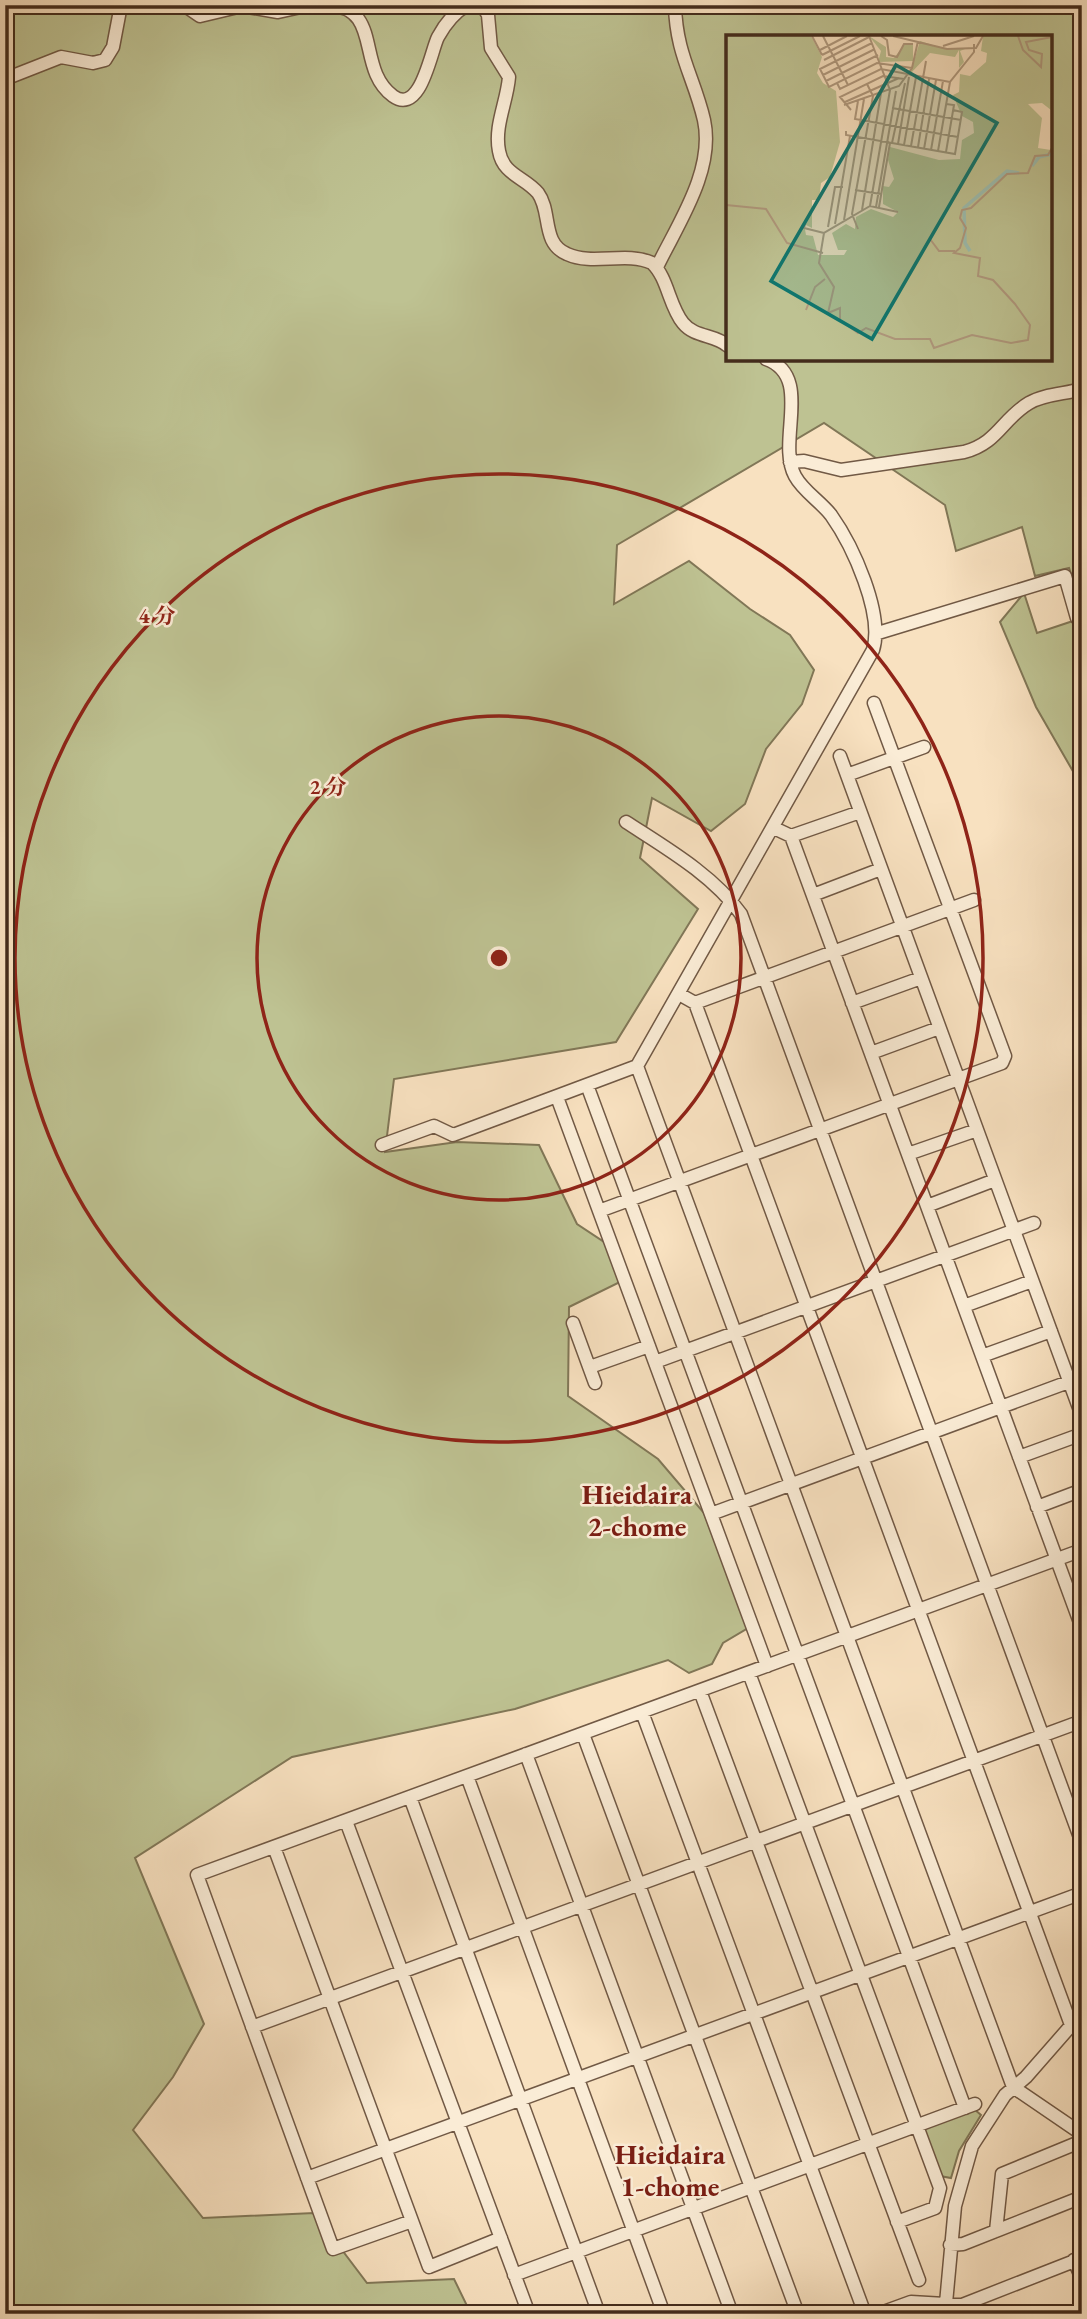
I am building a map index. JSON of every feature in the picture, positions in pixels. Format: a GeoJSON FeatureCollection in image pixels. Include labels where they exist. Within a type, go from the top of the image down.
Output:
{"type":"FeatureCollection","features":[{"type":"Feature","properties":{"kind":"street"},"geometry":{"type":"LineString","coordinates":[[5,79],[61,57],[93,63],[105,60],[113,47],[121,5]]}},
{"type":"Feature","properties":{"kind":"street"},"geometry":{"type":"LineString","coordinates":[[184,5],[200,16],[242,6],[278,12],[310,5]]}},
{"type":"Feature","properties":{"kind":"street"},"geometry":{"type":"LineString","coordinates":[[327,5],[348,8],[357,15],[367,37],[373,69],[392,95],[404,100],[410,98],[421,84],[439,34],[467,5]]}},
{"type":"Feature","properties":{"kind":"street"},"geometry":{"type":"LineString","coordinates":[[482,5],[488,15],[491,48],[509,77],[499,124],[499,152],[507,170],[539,195],[553,243],[567,255],[639,258],[657,267],[683,323],[698,334],[720,339],[726,344]]}},
{"type":"Feature","properties":{"kind":"street"},"geometry":{"type":"LineString","coordinates":[[657,267],[687,215],[704,150],[705,122],[680,52],[675,5]]}},
{"type":"Feature","properties":{"kind":"street"},"geometry":{"type":"LineString","coordinates":[[382,1145],[434,1126],[453,1135],[637,1066],[873,650],[878,632],[862,576],[844,537],[822,505],[796,479],[788,446],[792,389],[780,368],[768,360]]}},
{"type":"Feature","properties":{"kind":"street"},"geometry":{"type":"LineString","coordinates":[[790,462],[804,461],[841,470],[978,449],[996,437],[1031,401],[1082,389]]}},
{"type":"Feature","properties":{"kind":"street"},"geometry":{"type":"LineString","coordinates":[[878,632],[1065,576],[1077,618]]}},
{"type":"Feature","properties":{"kind":"street"},"geometry":{"type":"LineString","coordinates":[[599,1211],[1002,1063],[1005,1056],[874,703]]}},
{"type":"Feature","properties":{"kind":"street"},"geometry":{"type":"LineString","coordinates":[[846,775],[924,747]]}},
{"type":"Feature","properties":{"kind":"street"},"geometry":{"type":"LineString","coordinates":[[839,756],[1032,1281],[1051,1331],[1075,1379],[1082,1416]]}},
{"type":"Feature","properties":{"kind":"street"},"geometry":{"type":"LineString","coordinates":[[791,836],[860,812]]}},
{"type":"Feature","properties":{"kind":"street"},"geometry":{"type":"LineString","coordinates":[[626,822],[678,855],[732,901],[741,914],[1082,1843]]}},
{"type":"Feature","properties":{"kind":"street"},"geometry":{"type":"LineString","coordinates":[[774,828],[791,836],[1082,1628]]}},
{"type":"Feature","properties":{"kind":"street"},"geometry":{"type":"LineString","coordinates":[[813,895],[881,869]]}},
{"type":"Feature","properties":{"kind":"street"},"geometry":{"type":"LineString","coordinates":[[695,1003],[974,900]]}},
{"type":"Feature","properties":{"kind":"street"},"geometry":{"type":"LineString","coordinates":[[852,1003],[921,978]]}},
{"type":"Feature","properties":{"kind":"street"},"geometry":{"type":"LineString","coordinates":[[679,994],[695,1003],[1071,2025]]}},
{"type":"Feature","properties":{"kind":"street"},"geometry":{"type":"LineString","coordinates":[[871,1053],[939,1028]]}},
{"type":"Feature","properties":{"kind":"street"},"geometry":{"type":"LineString","coordinates":[[637,1066],[1013,2087],[1082,2134]]}},
{"type":"Feature","properties":{"kind":"street"},"geometry":{"type":"LineString","coordinates":[[514,2275],[970,2106],[909,1956],[587,1085]]}},
{"type":"Feature","properties":{"kind":"street"},"geometry":{"type":"LineString","coordinates":[[556,1097],[767,1666]]}},
{"type":"Feature","properties":{"kind":"street"},"geometry":{"type":"LineString","coordinates":[[908,1154],[976,1130]]}},
{"type":"Feature","properties":{"kind":"street"},"geometry":{"type":"LineString","coordinates":[[927,1206],[995,1181]]}},
{"type":"Feature","properties":{"kind":"street"},"geometry":{"type":"LineString","coordinates":[[655,1362],[1034,1223]]}},
{"type":"Feature","properties":{"kind":"street"},"geometry":{"type":"LineString","coordinates":[[964,1306],[1032,1281]]}},
{"type":"Feature","properties":{"kind":"street"},"geometry":{"type":"LineString","coordinates":[[573,1323],[595,1384]]}},
{"type":"Feature","properties":{"kind":"street"},"geometry":{"type":"LineString","coordinates":[[982,1356],[1051,1331]]}},
{"type":"Feature","properties":{"kind":"street"},"geometry":{"type":"LineString","coordinates":[[590,1367],[649,1346]]}},
{"type":"Feature","properties":{"kind":"street"},"geometry":{"type":"LineString","coordinates":[[711,1514],[1075,1379]]}},
{"type":"Feature","properties":{"kind":"street"},"geometry":{"type":"LineString","coordinates":[[1019,1457],[1082,1434]]}},
{"type":"Feature","properties":{"kind":"street"},"geometry":{"type":"LineString","coordinates":[[1037,1507],[1082,1490]]}},
{"type":"Feature","properties":{"kind":"street"},"geometry":{"type":"LineString","coordinates":[[412,2221],[333,2249],[197,1875],[1082,1550]]}},
{"type":"Feature","properties":{"kind":"street"},"geometry":{"type":"LineString","coordinates":[[749,1673],[940,2188],[935,2207],[897,2222]]}},
{"type":"Feature","properties":{"kind":"street"},"geometry":{"type":"LineString","coordinates":[[700,1690],[919,2280]]}},
{"type":"Feature","properties":{"kind":"street"},"geometry":{"type":"LineString","coordinates":[[642,1712],[865,2314]]}},
{"type":"Feature","properties":{"kind":"street"},"geometry":{"type":"LineString","coordinates":[[252,2027],[1082,1721]]}},
{"type":"Feature","properties":{"kind":"street"},"geometry":{"type":"LineString","coordinates":[[583,1734],[798,2314]]}},
{"type":"Feature","properties":{"kind":"street"},"geometry":{"type":"LineString","coordinates":[[526,1755],[732,2314]]}},
{"type":"Feature","properties":{"kind":"street"},"geometry":{"type":"LineString","coordinates":[[467,1776],[664,2314]]}},
{"type":"Feature","properties":{"kind":"street"},"geometry":{"type":"LineString","coordinates":[[410,1797],[599,2314]]}},
{"type":"Feature","properties":{"kind":"street"},"geometry":{"type":"LineString","coordinates":[[346,1821],[529,2314]]}},
{"type":"Feature","properties":{"kind":"street"},"geometry":{"type":"LineString","coordinates":[[274,1847],[429,2267],[501,2238]]}},
{"type":"Feature","properties":{"kind":"street"},"geometry":{"type":"LineString","coordinates":[[307,2178],[1082,1893]]}},
{"type":"Feature","properties":{"kind":"street"},"geometry":{"type":"LineString","coordinates":[[945,2309],[955,2206],[972,2146],[989,2116],[1082,2013]]}},
{"type":"Feature","properties":{"kind":"street"},"geometry":{"type":"LineString","coordinates":[[996,2231],[1002,2174],[1082,2141]]}},
{"type":"Feature","properties":{"kind":"street"},"geometry":{"type":"LineString","coordinates":[[950,2245],[963,2244],[1082,2197]]}},
{"type":"Feature","properties":{"kind":"street"},"geometry":{"type":"LineString","coordinates":[[878,2314],[911,2302],[929,2300],[945,2309],[962,2305],[1078,2259],[1082,2279]]}},
{"type":"Feature","properties":{"kind":"green space"},"geometry":{"type":"Polygon","coordinates":[[[5,5],[1082,5],[1082,607],[1069,568],[1035,576],[1022,527],[956,551],[945,505],[824,423],[617,545],[614,604],[689,561],[750,609],[790,635],[814,670],[802,704],[766,749],[745,804],[711,831],[652,798],[640,858],[698,909],[616,1042],[394,1079],[385,1152],[457,1142],[539,1145],[577,1224],[607,1244],[620,1282],[569,1307],[568,1396],[658,1459],[704,1513],[748,1628],[723,1643],[712,1664],[689,1673],[668,1660],[515,1709],[292,1757],[135,1858],[204,2024],[173,2077],[133,2130],[203,2218],[314,2213],[367,2283],[454,2279],[471,2314],[5,2314],[5,5]]]}},
{"type":"Feature","properties":{"kind":"green space"},"geometry":{"type":"Polygon","coordinates":[[[1024,593],[1037,633],[1082,618],[1082,787],[1036,707],[1000,622],[1024,593]]]}},
{"type":"Feature","properties":{"kind":"green space"},"geometry":{"type":"Polygon","coordinates":[[[974,2109],[981,2115],[959,2151],[951,2178],[940,2176],[922,2129],[974,2109]]]}},
{"type":"Feature","properties":{"kind":"district","name":"Hieidaira 2-chome"},"geometry":{"type":"Point","coordinates":[637,1510]}},
{"type":"Feature","properties":{"kind":"district","name":"Hieidaira 1-chome"},"geometry":{"type":"Point","coordinates":[670,2170]}}]}
